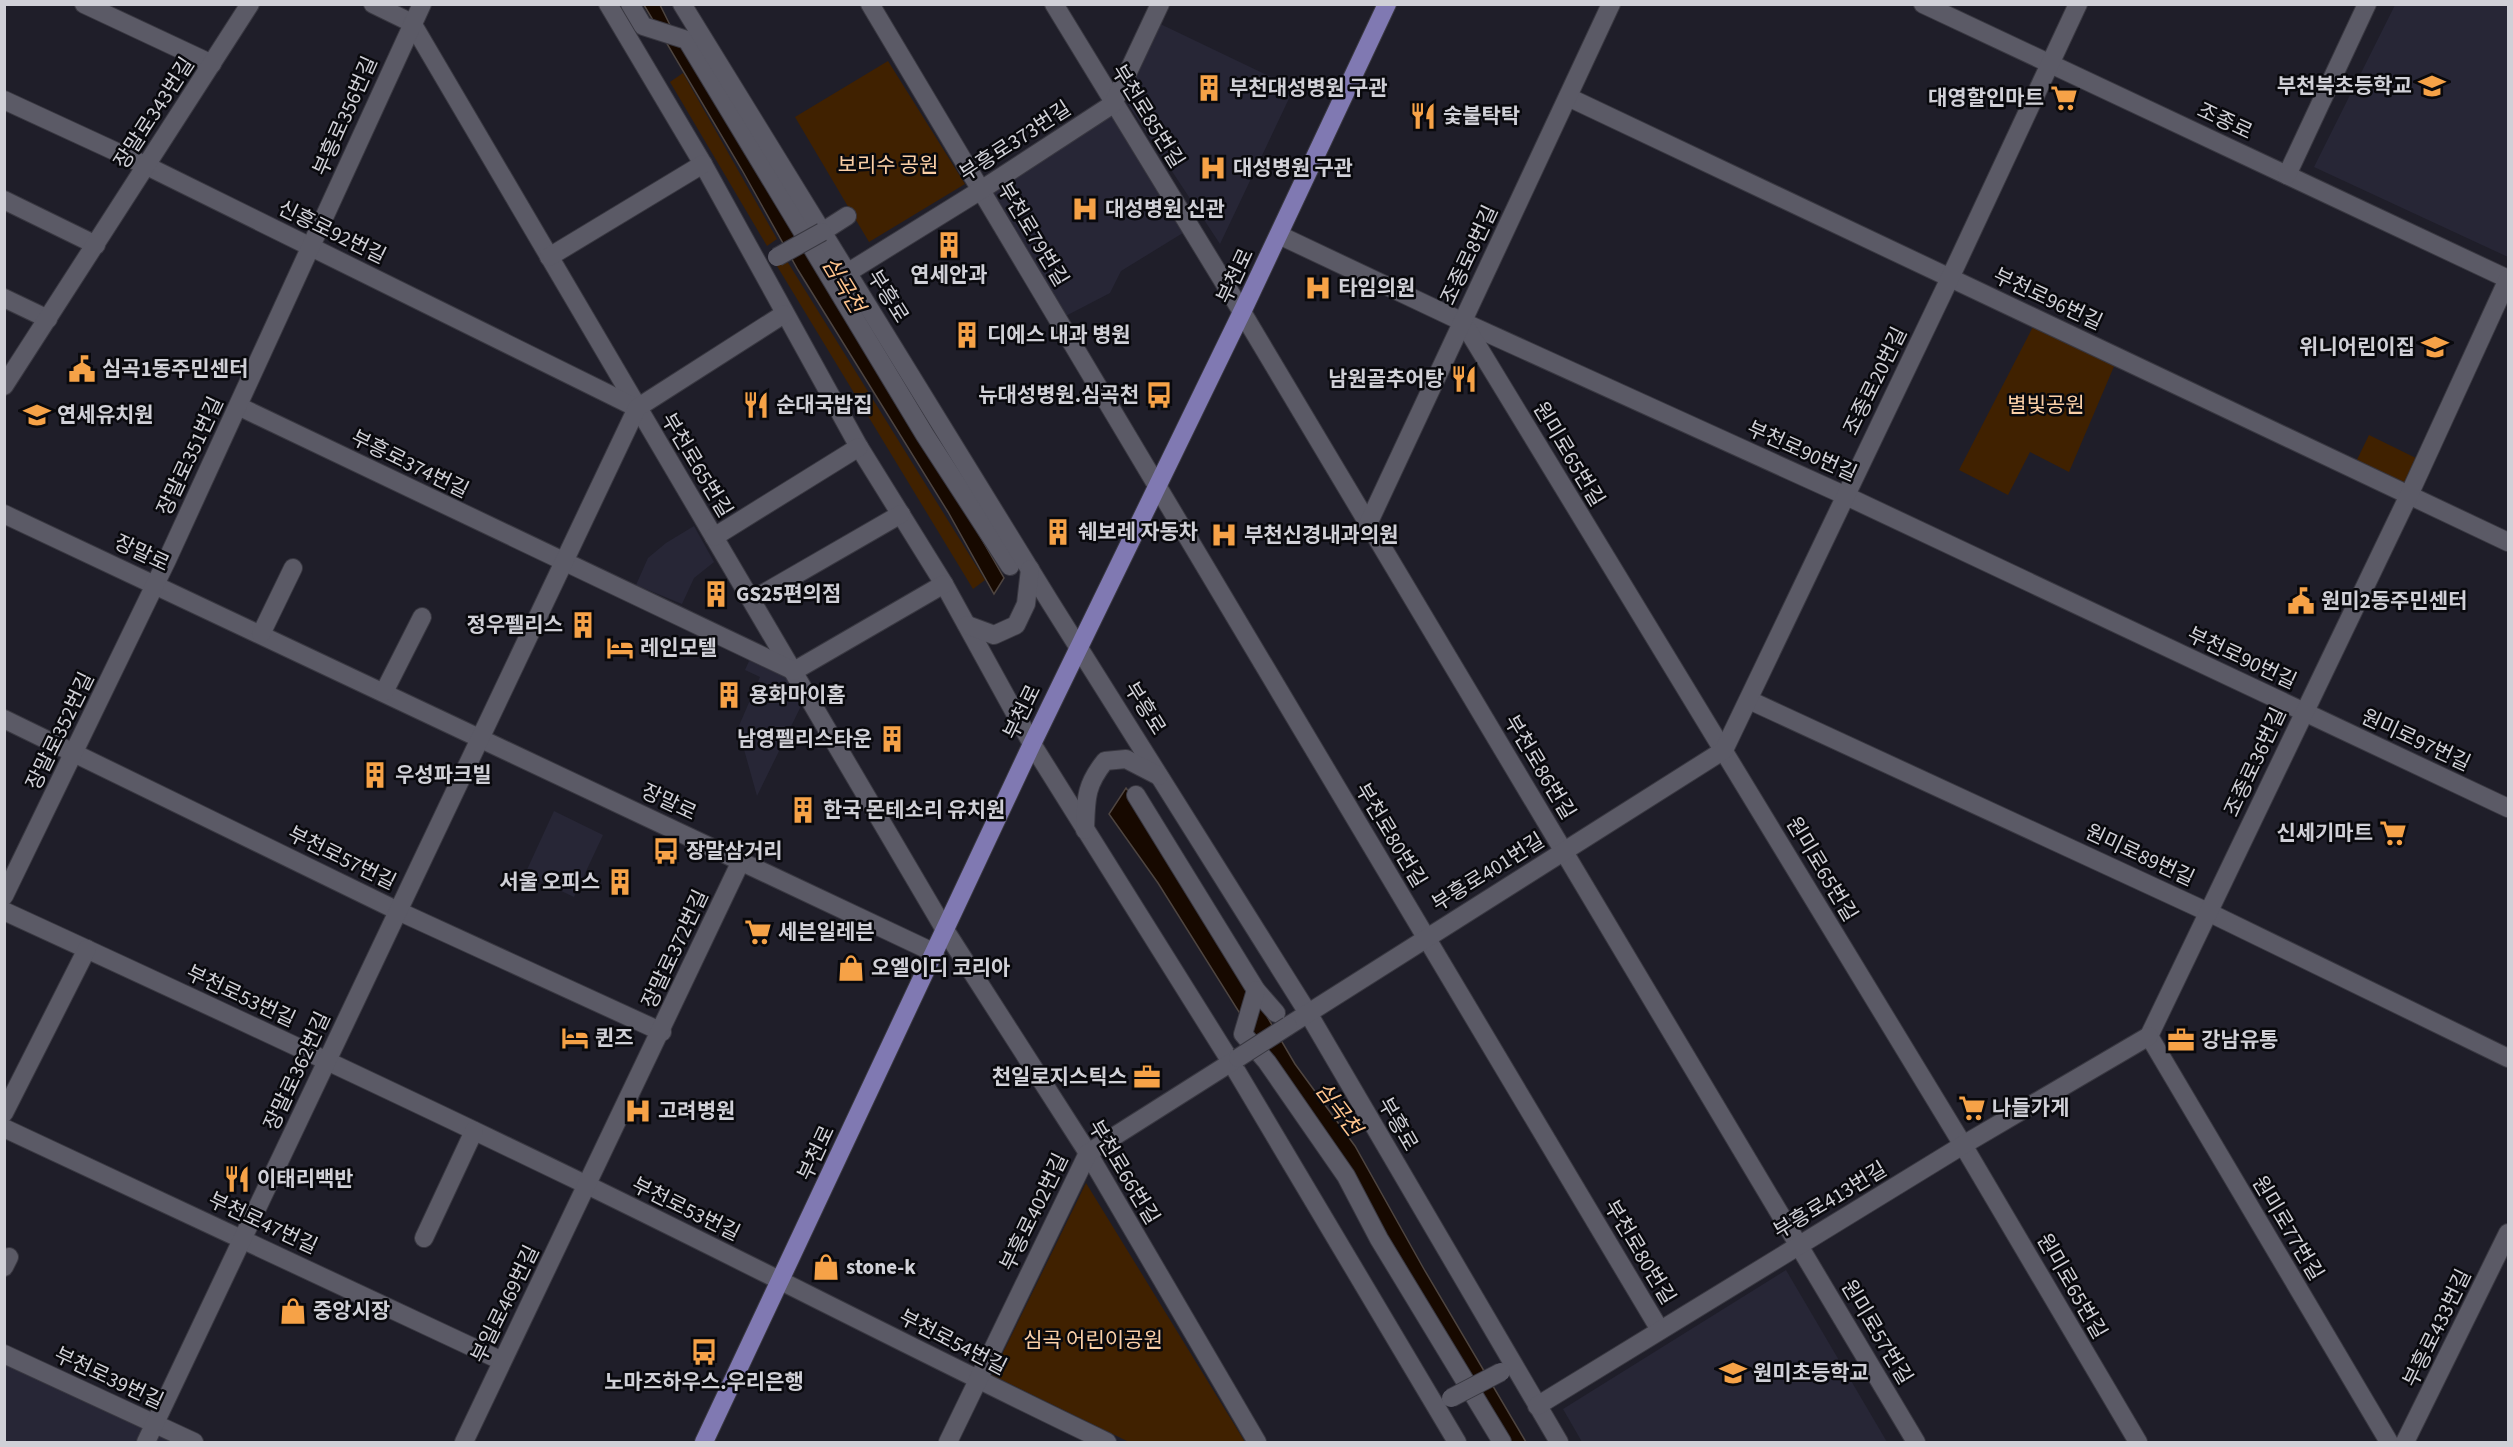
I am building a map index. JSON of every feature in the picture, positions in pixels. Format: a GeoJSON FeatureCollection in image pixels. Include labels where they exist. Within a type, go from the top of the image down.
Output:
{"type":"FeatureCollection","features":[{"type":"Feature","properties":{"kind":"main road","name":"부천로"},"geometry":{"type":"LineString","coordinates":[[704,1443],[1032,744],[1279,236],[1387,4]]}},
{"type":"Feature","properties":{"kind":"street"},"geometry":{"type":"LineString","coordinates":[[84,4],[212,64]]}},
{"type":"Feature","properties":{"kind":"street","name":"장말로343번길"},"geometry":{"type":"LineString","coordinates":[[4,386],[250,4]]}},
{"type":"Feature","properties":{"kind":"street"},"geometry":{"type":"LineString","coordinates":[[373,4],[412,23]]}},
{"type":"Feature","properties":{"kind":"street","name":"부흥로356번길"},"geometry":{"type":"LineString","coordinates":[[311,247],[422,4]]}},
{"type":"Feature","properties":{"kind":"street"},"geometry":{"type":"LineString","coordinates":[[608,4],[703,164],[859,447],[944,584],[1032,744],[1444,1402],[1457,1443]]}},
{"type":"Feature","properties":{"kind":"street"},"geometry":{"type":"LineString","coordinates":[[630,4],[643,26],[687,40],[925,435],[1010,566]]}},
{"type":"Feature","properties":{"kind":"street","name":"부흥로"},"geometry":{"type":"LineString","coordinates":[[682,4],[819,234],[847,273],[1308,1013],[1507,1369],[1538,1406],[1559,1443]]}},
{"type":"Feature","properties":{"kind":"street","name":"부천로79번길"},"geometry":{"type":"LineString","coordinates":[[870,4],[1158,487]]}},
{"type":"Feature","properties":{"kind":"street","name":"부천로85번길"},"geometry":{"type":"LineString","coordinates":[[1054,4],[1242,312]]}},
{"type":"Feature","properties":{"kind":"street"},"geometry":{"type":"LineString","coordinates":[[1113,104],[1160,4]]}},
{"type":"Feature","properties":{"kind":"street","name":"조종로8번길"},"geometry":{"type":"LineString","coordinates":[[1368,524],[1611,4]]}},
{"type":"Feature","properties":{"kind":"street","name":"조종로"},"geometry":{"type":"LineString","coordinates":[[1923,4],[2508,279]]}},
{"type":"Feature","properties":{"kind":"street","name":"조종로20번길"},"geometry":{"type":"LineString","coordinates":[[1724,750],[1844,495],[1950,278],[2078,4]]}},
{"type":"Feature","properties":{"kind":"street"},"geometry":{"type":"LineString","coordinates":[[2287,175],[2367,4]]}},
{"type":"Feature","properties":{"kind":"street","name":"부천로65번길"},"geometry":{"type":"LineString","coordinates":[[412,23],[945,930]]}},
{"type":"Feature","properties":{"kind":"street"},"geometry":{"type":"LineString","coordinates":[[702,65],[731,99],[819,234]]}},
{"type":"Feature","properties":{"kind":"street","name":"부천로96번길"},"geometry":{"type":"LineString","coordinates":[[1568,97],[2508,542]]}},
{"type":"Feature","properties":{"kind":"street","name":"신흥로92번길"},"geometry":{"type":"LineString","coordinates":[[4,100],[147,166],[637,408]]}},
{"type":"Feature","properties":{"kind":"street","name":"부흥로373번길"},"geometry":{"type":"LineString","coordinates":[[847,273],[981,190],[1113,104]]}},
{"type":"Feature","properties":{"kind":"street"},"geometry":{"type":"LineString","coordinates":[[549,257],[703,164]]}},
{"type":"Feature","properties":{"kind":"street"},"geometry":{"type":"LineString","coordinates":[[4,200],[96,244]]}},
{"type":"Feature","properties":{"kind":"street"},"geometry":{"type":"LineString","coordinates":[[759,268],[847,216]]}},
{"type":"Feature","properties":{"kind":"street","name":"부천로90번길"},"geometry":{"type":"LineString","coordinates":[[1279,236],[1462,322],[1844,495],[2304,712]]}},
{"type":"Feature","properties":{"kind":"street","name":"장말로351번길"},"geometry":{"type":"LineString","coordinates":[[156,585],[311,247]]}},
{"type":"Feature","properties":{"kind":"street","name":"조종로36번길"},"geometry":{"type":"LineString","coordinates":[[2149,1036],[2409,495],[2508,279]]}},
{"type":"Feature","properties":{"kind":"street"},"geometry":{"type":"LineString","coordinates":[[4,298],[48,319]]}},
{"type":"Feature","properties":{"kind":"street","name":"부천로86번길"},"geometry":{"type":"LineString","coordinates":[[1242,312],[1799,1245]]}},
{"type":"Feature","properties":{"kind":"street"},"geometry":{"type":"LineString","coordinates":[[481,738],[637,408],[784,314]]}},
{"type":"Feature","properties":{"kind":"street","name":"원미로65번길"},"geometry":{"type":"LineString","coordinates":[[1462,322],[1963,1145],[2138,1443]]}},
{"type":"Feature","properties":{"kind":"street","name":"부흥로374번길"},"geometry":{"type":"LineString","coordinates":[[238,406],[794,671]]}},
{"type":"Feature","properties":{"kind":"street"},"geometry":{"type":"LineString","coordinates":[[714,537],[859,447]]}},
{"type":"Feature","properties":{"kind":"street","name":"부천로80번길"},"geometry":{"type":"LineString","coordinates":[[1158,487],[1660,1330]]}},
{"type":"Feature","properties":{"kind":"street","name":"장말로"},"geometry":{"type":"LineString","coordinates":[[4,514],[935,953]]}},
{"type":"Feature","properties":{"kind":"street"},"geometry":{"type":"LineString","coordinates":[[752,600],[901,514]]}},
{"type":"Feature","properties":{"kind":"street"},"geometry":{"type":"LineString","coordinates":[[261,634],[293,568]]}},
{"type":"Feature","properties":{"kind":"street"},"geometry":{"type":"LineString","coordinates":[[967,625],[994,635],[1016,625],[1026,604],[1030,569]]}},
{"type":"Feature","properties":{"kind":"street"},"geometry":{"type":"LineString","coordinates":[[794,671],[944,584]]}},
{"type":"Feature","properties":{"kind":"street","name":"장말로352번길"},"geometry":{"type":"LineString","coordinates":[[4,896],[156,585]]}},
{"type":"Feature","properties":{"kind":"street"},"geometry":{"type":"LineString","coordinates":[[384,692],[422,617]]}},
{"type":"Feature","properties":{"kind":"street","name":"원미로89번길"},"geometry":{"type":"LineString","coordinates":[[1749,700],[2210,913],[2508,1058]]}},
{"type":"Feature","properties":{"kind":"street","name":"원미로97번길"},"geometry":{"type":"LineString","coordinates":[[2304,712],[2508,808]]}},
{"type":"Feature","properties":{"kind":"street","name":"부천로57번길"},"geometry":{"type":"LineString","coordinates":[[4,719],[398,910],[662,1032]]}},
{"type":"Feature","properties":{"kind":"street","name":"장말로362번길"},"geometry":{"type":"LineString","coordinates":[[146,1443],[481,738]]}},
{"type":"Feature","properties":{"kind":"street","name":"부흥로401번길"},"geometry":{"type":"LineString","coordinates":[[1231,1062],[1724,750]]}},
{"type":"Feature","properties":{"kind":"street"},"geometry":{"type":"LineString","coordinates":[[1085,830],[1086,800],[1092,777],[1106,761],[1126,759],[1161,777]]}},
{"type":"Feature","properties":{"kind":"street"},"geometry":{"type":"LineString","coordinates":[[1136,795],[1256,990],[1276,1012]]}},
{"type":"Feature","properties":{"kind":"street","name":"장말로372번길"},"geometry":{"type":"LineString","coordinates":[[588,1185],[741,861]]}},
{"type":"Feature","properties":{"kind":"street","name":"부천로53번길"},"geometry":{"type":"LineString","coordinates":[[4,910],[327,1060],[781,1280]]}},
{"type":"Feature","properties":{"kind":"street","name":"부천로66번길"},"geometry":{"type":"LineString","coordinates":[[945,930],[1088,1153],[1257,1443]]}},
{"type":"Feature","properties":{"kind":"street"},"geometry":{"type":"LineString","coordinates":[[4,1113],[87,949]]}},
{"type":"Feature","properties":{"kind":"street"},"geometry":{"type":"LineString","coordinates":[[1256,990],[1243,1034],[1267,1062],[1346,1176],[1378,1239],[1502,1443]]}},
{"type":"Feature","properties":{"kind":"street","name":"부흥로413번길"},"geometry":{"type":"LineString","coordinates":[[1538,1406],[1963,1145],[2149,1036]]}},
{"type":"Feature","properties":{"kind":"street","name":"원미로77번길"},"geometry":{"type":"LineString","coordinates":[[2149,1036],[2389,1443]]}},
{"type":"Feature","properties":{"kind":"street","name":"부흥로402번길"},"geometry":{"type":"LineString","coordinates":[[948,1443],[1088,1153],[1231,1062]]}},
{"type":"Feature","properties":{"kind":"street","name":"부천로47번길"},"geometry":{"type":"LineString","coordinates":[[4,1128],[502,1361]]}},
{"type":"Feature","properties":{"kind":"street"},"geometry":{"type":"LineString","coordinates":[[424,1238],[474,1131]]}},
{"type":"Feature","properties":{"kind":"street","name":"부일로469번길"},"geometry":{"type":"LineString","coordinates":[[464,1443],[588,1185]]}},
{"type":"Feature","properties":{"kind":"street","name":"부흥로433번길"},"geometry":{"type":"LineString","coordinates":[[2405,1443],[2508,1233]]}},
{"type":"Feature","properties":{"kind":"street","name":"원미로57번길"},"geometry":{"type":"LineString","coordinates":[[1799,1245],[1916,1443]]}},
{"type":"Feature","properties":{"kind":"street","name":"부천로54번길"},"geometry":{"type":"LineString","coordinates":[[781,1280],[978,1381],[1107,1443]]}},
{"type":"Feature","properties":{"kind":"street","name":"부천로39번길"},"geometry":{"type":"LineString","coordinates":[[4,1354],[194,1443]]}},
{"type":"Feature","properties":{"kind":"street"},"geometry":{"type":"LineString","coordinates":[[1444,1402],[1507,1369]]}},
{"type":"Feature","properties":{"kind":"shaded area"},"geometry":{"type":"Polygon","coordinates":[[[644,5],[660,5],[672,29],[973,524],[1004,578],[994,594],[948,512],[798,270],[742,170],[644,5]]]}},
{"type":"Feature","properties":{"kind":"shaded area","name":"부천북초등학교"},"geometry":{"type":"Polygon","coordinates":[[[2395,5],[2508,5],[2508,257],[2314,167],[2395,5]]]}},
{"type":"Feature","properties":{"kind":"shaded area","name":"대성병원 구관"},"geometry":{"type":"Polygon","coordinates":[[[1152,20],[1294,88],[1220,244],[1119,91],[1152,20]]]}},
{"type":"Feature","properties":{"kind":"shaded area","name":"대성병원 신관"},"geometry":{"type":"Polygon","coordinates":[[[1113,104],[1191,228],[1121,271],[1110,293],[1058,320],[981,190],[1113,104]]]}},
{"type":"Feature","properties":{"kind":"shaded area"},"geometry":{"type":"Polygon","coordinates":[[[694,526],[714,562],[694,578],[682,604],[636,585],[648,558],[666,543],[694,526]]]}},
{"type":"Feature","properties":{"kind":"shaded area"},"geometry":{"type":"Polygon","coordinates":[[[750,659],[785,676],[802,704],[757,796],[738,728],[760,677],[745,670],[750,659]]]}},
{"type":"Feature","properties":{"kind":"shaded area"},"geometry":{"type":"Polygon","coordinates":[[[1126,788],[1169,850],[1295,1064],[1355,1146],[1425,1271],[1526,1442],[1509,1442],[1158,883],[1109,814],[1126,788]]]}},
{"type":"Feature","properties":{"kind":"shaded area"},"geometry":{"type":"Polygon","coordinates":[[[554,811],[603,835],[574,897],[525,874],[554,811]]]}},
{"type":"Feature","properties":{"kind":"shaded area","name":"원미초등학교"},"geometry":{"type":"Polygon","coordinates":[[[1786,1270],[1887,1442],[1582,1442],[1563,1409],[1786,1270]]]}},
{"type":"Feature","properties":{"kind":"shaded area"},"geometry":{"type":"Polygon","coordinates":[[[5,1354],[189,1442],[5,1442],[5,1354]]]}},
{"type":"Feature","properties":{"kind":"green space","name":"보리수 공원"},"geometry":{"type":"Polygon","coordinates":[[[888,61],[965,184],[869,242],[795,117],[888,61]]]}},
{"type":"Feature","properties":{"kind":"green space"},"geometry":{"type":"Polygon","coordinates":[[[683,73],[777,239],[767,246],[670,82],[683,73]]]}},
{"type":"Feature","properties":{"kind":"green space"},"geometry":{"type":"Polygon","coordinates":[[[787,261],[985,580],[973,589],[777,266],[787,261]]]}},
{"type":"Feature","properties":{"kind":"green space","name":"별빛공원"},"geometry":{"type":"Polygon","coordinates":[[[2037,319],[2118,357],[2069,472],[2030,452],[2008,495],[1959,470],[2037,319]]]}},
{"type":"Feature","properties":{"kind":"green space"},"geometry":{"type":"Polygon","coordinates":[[[2369,435],[2424,462],[2409,495],[2353,468],[2369,435]]]}},
{"type":"Feature","properties":{"kind":"green space","name":"심곡 어린이공원"},"geometry":{"type":"Polygon","coordinates":[[[1086,1183],[1245,1442],[1129,1442],[992,1375],[1086,1183]]]}},
{"type":"Feature","properties":{"kind":"place","name":"부천북초등학교"},"geometry":{"type":"Point","coordinates":[2432,86]}},
{"type":"Feature","properties":{"kind":"place","name":"부천대성병원 구관"},"geometry":{"type":"Point","coordinates":[1209,88]}},
{"type":"Feature","properties":{"kind":"place","name":"대영할인마트"},"geometry":{"type":"Point","coordinates":[2064,98]}},
{"type":"Feature","properties":{"kind":"place","name":"숯불탁탁"},"geometry":{"type":"Point","coordinates":[1423,116]}},
{"type":"Feature","properties":{"kind":"place","name":"대성병원 구관"},"geometry":{"type":"Point","coordinates":[1213,168]}},
{"type":"Feature","properties":{"kind":"place","name":"대성병원 신관"},"geometry":{"type":"Point","coordinates":[1085,209]}},
{"type":"Feature","properties":{"kind":"place","name":"연세안과"},"geometry":{"type":"Point","coordinates":[949,245]}},
{"type":"Feature","properties":{"kind":"place","name":"타임의원"},"geometry":{"type":"Point","coordinates":[1318,288]}},
{"type":"Feature","properties":{"kind":"place","name":"디에스 내과 병원"},"geometry":{"type":"Point","coordinates":[967,335]}},
{"type":"Feature","properties":{"kind":"place","name":"위니어린이집"},"geometry":{"type":"Point","coordinates":[2435,347]}},
{"type":"Feature","properties":{"kind":"place","name":"심곡1동주민센터"},"geometry":{"type":"Point","coordinates":[82,369]}},
{"type":"Feature","properties":{"kind":"place","name":"남원골추어탕"},"geometry":{"type":"Point","coordinates":[1464,379]}},
{"type":"Feature","properties":{"kind":"place","name":"뉴대성병원.심곡천"},"geometry":{"type":"Point","coordinates":[1159,395]}},
{"type":"Feature","properties":{"kind":"place","name":"순대국밥집"},"geometry":{"type":"Point","coordinates":[756,405]}},
{"type":"Feature","properties":{"kind":"place","name":"연세유치원"},"geometry":{"type":"Point","coordinates":[37,415]}},
{"type":"Feature","properties":{"kind":"place","name":"쉐보레 자동차"},"geometry":{"type":"Point","coordinates":[1058,532]}},
{"type":"Feature","properties":{"kind":"place","name":"부천신경내과의원"},"geometry":{"type":"Point","coordinates":[1224,535]}},
{"type":"Feature","properties":{"kind":"place","name":"GS25편의점"},"geometry":{"type":"Point","coordinates":[716,594]}},
{"type":"Feature","properties":{"kind":"place","name":"원미2동주민센터"},"geometry":{"type":"Point","coordinates":[2301,601]}},
{"type":"Feature","properties":{"kind":"place","name":"정우펠리스"},"geometry":{"type":"Point","coordinates":[583,625]}},
{"type":"Feature","properties":{"kind":"place","name":"레인모텔"},"geometry":{"type":"Point","coordinates":[620,648]}},
{"type":"Feature","properties":{"kind":"place","name":"용화마이홈"},"geometry":{"type":"Point","coordinates":[729,695]}},
{"type":"Feature","properties":{"kind":"place","name":"남영펠리스타운"},"geometry":{"type":"Point","coordinates":[892,739]}},
{"type":"Feature","properties":{"kind":"place","name":"우성파크빌"},"geometry":{"type":"Point","coordinates":[375,775]}},
{"type":"Feature","properties":{"kind":"place","name":"한국 몬테소리 유치원"},"geometry":{"type":"Point","coordinates":[803,810]}},
{"type":"Feature","properties":{"kind":"place","name":"신세기마트"},"geometry":{"type":"Point","coordinates":[2393,833]}},
{"type":"Feature","properties":{"kind":"place","name":"장말삼거리"},"geometry":{"type":"Point","coordinates":[666,851]}},
{"type":"Feature","properties":{"kind":"place","name":"서울 오피스"},"geometry":{"type":"Point","coordinates":[620,882]}},
{"type":"Feature","properties":{"kind":"place","name":"세븐일레븐"},"geometry":{"type":"Point","coordinates":[758,932]}},
{"type":"Feature","properties":{"kind":"place","name":"오엘이디 코리아"},"geometry":{"type":"Point","coordinates":[851,968]}},
{"type":"Feature","properties":{"kind":"place","name":"퀸즈"},"geometry":{"type":"Point","coordinates":[575,1038]}},
{"type":"Feature","properties":{"kind":"place","name":"강남유통"},"geometry":{"type":"Point","coordinates":[2181,1040]}},
{"type":"Feature","properties":{"kind":"place","name":"천일로지스틱스"},"geometry":{"type":"Point","coordinates":[1147,1077]}},
{"type":"Feature","properties":{"kind":"place","name":"나들가게"},"geometry":{"type":"Point","coordinates":[1972,1108]}},
{"type":"Feature","properties":{"kind":"place","name":"고려병원"},"geometry":{"type":"Point","coordinates":[638,1111]}},
{"type":"Feature","properties":{"kind":"place","name":"이태리백반"},"geometry":{"type":"Point","coordinates":[237,1179]}},
{"type":"Feature","properties":{"kind":"place","name":"stone-k"},"geometry":{"type":"Point","coordinates":[826,1267]}},
{"type":"Feature","properties":{"kind":"place","name":"중앙시장"},"geometry":{"type":"Point","coordinates":[293,1311]}},
{"type":"Feature","properties":{"kind":"place","name":"노마즈하우스.우리은행"},"geometry":{"type":"Point","coordinates":[704,1352]}},
{"type":"Feature","properties":{"kind":"place","name":"원미초등학교"},"geometry":{"type":"Point","coordinates":[1733,1373]}},
{"type":"Feature","properties":{"kind":"water label","name":"심곡천"},"geometry":{"type":"Point","coordinates":[843,285]}},
{"type":"Feature","properties":{"kind":"water label","name":"심곡천"},"geometry":{"type":"Point","coordinates":[1338,1109]}}]}
